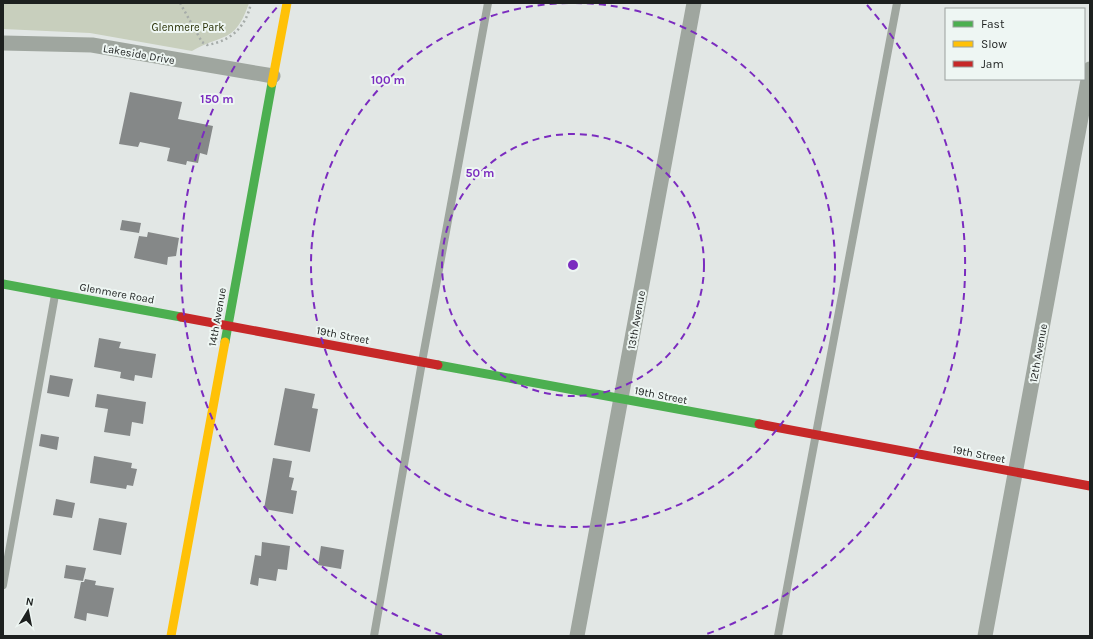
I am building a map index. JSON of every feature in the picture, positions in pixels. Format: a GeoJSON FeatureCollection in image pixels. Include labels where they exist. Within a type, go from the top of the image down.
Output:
{"type":"FeatureCollection","features":[{"type":"Feature","properties":{"kind":"street","name":"14th Avenue"},"geometry":{"type":"LineString","coordinates":[[171,636],[287,3]]}},
{"type":"Feature","properties":{"kind":"street","name":"13th Avenue"},"geometry":{"type":"LineString","coordinates":[[577,636],[622,400],[694,3]]}},
{"type":"Feature","properties":{"kind":"street","name":"Lakeside Drive"},"geometry":{"type":"LineString","coordinates":[[3,43],[92,45],[273,76]]}},
{"type":"Feature","properties":{"kind":"street","name":"12th Avenue"},"geometry":{"type":"LineString","coordinates":[[985,636],[1090,69]]}},
{"type":"Feature","properties":{"kind":"street","name":"Glenmere Road"},"geometry":{"type":"LineString","coordinates":[[3,284],[228,325]]}},
{"type":"Feature","properties":{"kind":"street","name":"19th Street"},"geometry":{"type":"LineString","coordinates":[[228,325],[622,400],[1090,486]]}},
{"type":"Feature","properties":{"kind":"lane"},"geometry":{"type":"LineString","coordinates":[[374,636],[422,362],[488,3]]}},
{"type":"Feature","properties":{"kind":"lane"},"geometry":{"type":"LineString","coordinates":[[778,636],[897,3]]}},
{"type":"Feature","properties":{"kind":"lane"},"geometry":{"type":"LineString","coordinates":[[3,585],[55,294]]}},
{"type":"Feature","properties":{"kind":"path"},"geometry":{"type":"LineString","coordinates":[[180,3],[202,42],[207,45],[228,39],[239,31],[245,21],[251,3]]}},
{"type":"Feature","properties":{"kind":"green space","name":"Glenmere Park"},"geometry":{"type":"Polygon","coordinates":[[[3,3],[249,3],[239,25],[233,31],[227,36],[192,51],[90,33],[3,29],[3,3]]]}},
{"type":"Feature","properties":{"kind":"building"},"geometry":{"type":"Polygon","coordinates":[[[130,92],[182,102],[178,119],[213,126],[207,155],[200,153],[198,163],[187,161],[186,165],[167,161],[170,148],[140,142],[138,147],[119,144],[130,92]]]}},
{"type":"Feature","properties":{"kind":"building"},"geometry":{"type":"Polygon","coordinates":[[[122,220],[141,223],[139,233],[120,230],[122,220]]]}},
{"type":"Feature","properties":{"kind":"building"},"geometry":{"type":"Polygon","coordinates":[[[148,232],[179,238],[176,256],[168,257],[167,265],[134,258],[139,236],[147,237],[148,232]]]}},
{"type":"Feature","properties":{"kind":"building"},"geometry":{"type":"Polygon","coordinates":[[[99,338],[121,342],[119,348],[156,354],[152,378],[135,375],[134,381],[120,378],[121,372],[94,367],[99,338]]]}},
{"type":"Feature","properties":{"kind":"building"},"geometry":{"type":"Polygon","coordinates":[[[50,375],[73,379],[69,397],[47,393],[50,375]]]}},
{"type":"Feature","properties":{"kind":"building"},"geometry":{"type":"Polygon","coordinates":[[[285,388],[315,394],[312,408],[318,409],[310,452],[274,445],[285,388]]]}},
{"type":"Feature","properties":{"kind":"building"},"geometry":{"type":"Polygon","coordinates":[[[97,394],[146,402],[143,424],[132,422],[130,436],[104,432],[108,409],[95,407],[97,394]]]}},
{"type":"Feature","properties":{"kind":"building"},"geometry":{"type":"Polygon","coordinates":[[[41,434],[59,437],[57,450],[39,446],[41,434]]]}},
{"type":"Feature","properties":{"kind":"building"},"geometry":{"type":"Polygon","coordinates":[[[94,456],[132,463],[131,468],[137,469],[133,486],[127,485],[126,489],[90,483],[94,456]]]}},
{"type":"Feature","properties":{"kind":"building"},"geometry":{"type":"Polygon","coordinates":[[[273,458],[292,461],[289,477],[294,478],[291,490],[297,491],[293,514],[264,509],[273,458]]]}},
{"type":"Feature","properties":{"kind":"building"},"geometry":{"type":"Polygon","coordinates":[[[56,499],[75,503],[72,518],[53,515],[56,499]]]}},
{"type":"Feature","properties":{"kind":"building"},"geometry":{"type":"Polygon","coordinates":[[[99,518],[127,523],[121,555],[93,550],[99,518]]]}},
{"type":"Feature","properties":{"kind":"building"},"geometry":{"type":"Polygon","coordinates":[[[262,542],[290,546],[287,570],[278,569],[276,581],[259,578],[258,586],[250,584],[255,555],[261,556],[262,542]]]}},
{"type":"Feature","properties":{"kind":"building"},"geometry":{"type":"Polygon","coordinates":[[[321,546],[344,550],[341,569],[318,565],[321,546]]]}},
{"type":"Feature","properties":{"kind":"building"},"geometry":{"type":"Polygon","coordinates":[[[66,565],[86,568],[83,581],[64,578],[66,565]]]}},
{"type":"Feature","properties":{"kind":"building"},"geometry":{"type":"Polygon","coordinates":[[[85,579],[96,581],[95,585],[114,588],[108,617],[87,613],[86,621],[74,618],[81,582],[84,582],[85,579]]]}},
{"type":"Feature","properties":{"kind":"traffic: fast"},"geometry":{"type":"LineString","coordinates":[[225,342],[272,83]]}},
{"type":"Feature","properties":{"kind":"traffic: fast"},"geometry":{"type":"LineString","coordinates":[[3,284],[181,317]]}},
{"type":"Feature","properties":{"kind":"traffic: fast"},"geometry":{"type":"LineString","coordinates":[[438,365],[759,424]]}},
{"type":"Feature","properties":{"kind":"traffic: slow"},"geometry":{"type":"LineString","coordinates":[[272,83],[287,3]]}},
{"type":"Feature","properties":{"kind":"traffic: slow"},"geometry":{"type":"LineString","coordinates":[[171,636],[225,342]]}},
{"type":"Feature","properties":{"kind":"traffic: jam"},"geometry":{"type":"LineString","coordinates":[[181,317],[438,365]]}},
{"type":"Feature","properties":{"kind":"traffic: jam"},"geometry":{"type":"LineString","coordinates":[[759,424],[1090,486]]}}]}
